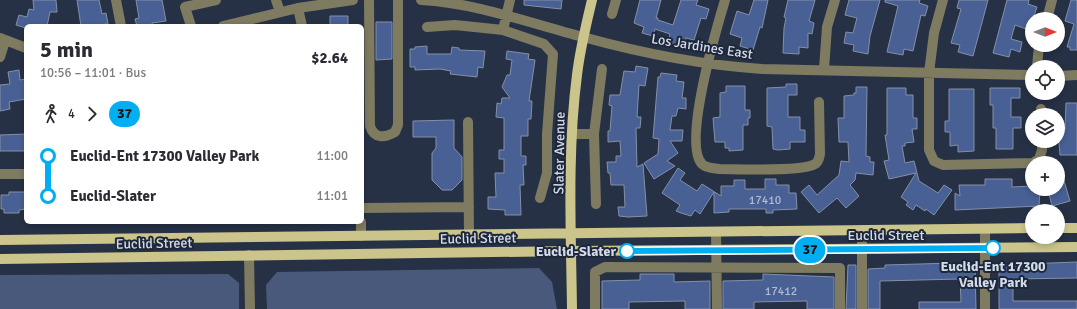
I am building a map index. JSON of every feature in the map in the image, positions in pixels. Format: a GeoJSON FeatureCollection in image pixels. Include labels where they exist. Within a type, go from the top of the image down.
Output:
{"type":"FeatureCollection","features":[{"type":"Feature","properties":{"kind":"main road","name":"Slater Avenue"},"geometry":{"type":"LineString","coordinates":[[572,309],[572,134],[576,81],[583,37],[592,0]]}},
{"type":"Feature","properties":{"kind":"main road","name":"Euclid Street"},"geometry":{"type":"LineString","coordinates":[[0,240],[1025,228]]}},
{"type":"Feature","properties":{"kind":"main road"},"geometry":{"type":"LineString","coordinates":[[1065,228],[1077,228]]}},
{"type":"Feature","properties":{"kind":"main road"},"geometry":{"type":"LineString","coordinates":[[361,236],[361,254]]}},
{"type":"Feature","properties":{"kind":"main road","name":"Euclid Street"},"geometry":{"type":"LineString","coordinates":[[0,259],[571,251],[1077,248]]}},
{"type":"Feature","properties":{"kind":"street"},"geometry":{"type":"LineString","coordinates":[[116,0],[122,24]]}},
{"type":"Feature","properties":{"kind":"street"},"geometry":{"type":"LineString","coordinates":[[190,24],[185,7],[216,0]]}},
{"type":"Feature","properties":{"kind":"street"},"geometry":{"type":"LineString","coordinates":[[276,0],[280,12]]}},
{"type":"Feature","properties":{"kind":"street"},"geometry":{"type":"LineString","coordinates":[[231,24],[298,8],[353,0]]}},
{"type":"Feature","properties":{"kind":"street"},"geometry":{"type":"LineString","coordinates":[[369,0],[370,126],[372,131],[381,137],[388,137],[395,132],[398,126],[398,0]]}},
{"type":"Feature","properties":{"kind":"street","name":"Los Jardines East"},"geometry":{"type":"LineString","coordinates":[[421,0],[452,2],[507,15],[583,37],[706,64],[762,69],[824,69],[1025,75]]}},
{"type":"Feature","properties":{"kind":"street"},"geometry":{"type":"LineString","coordinates":[[503,30],[510,0]]}},
{"type":"Feature","properties":{"kind":"street"},"geometry":{"type":"LineString","coordinates":[[612,14],[616,0]]}},
{"type":"Feature","properties":{"kind":"street"},"geometry":{"type":"LineString","coordinates":[[725,0],[706,64],[699,106],[697,137],[698,157],[702,164],[709,168],[719,169],[794,168],[814,165],[818,162],[820,154],[819,102]]}},
{"type":"Feature","properties":{"kind":"street"},"geometry":{"type":"LineString","coordinates":[[824,69],[827,27],[835,0]]}},
{"type":"Feature","properties":{"kind":"street"},"geometry":{"type":"LineString","coordinates":[[943,0],[934,33],[929,73],[929,150],[934,161],[943,165],[1025,163]]}},
{"type":"Feature","properties":{"kind":"street"},"geometry":{"type":"LineString","coordinates":[[1049,12],[1052,0]]}},
{"type":"Feature","properties":{"kind":"street"},"geometry":{"type":"LineString","coordinates":[[298,8],[302,24]]}},
{"type":"Feature","properties":{"kind":"street"},"geometry":{"type":"LineString","coordinates":[[427,27],[455,25],[503,30],[544,44],[553,54],[547,134],[547,173],[540,198]]}},
{"type":"Feature","properties":{"kind":"street"},"geometry":{"type":"LineString","coordinates":[[0,57],[3,40],[24,47]]}},
{"type":"Feature","properties":{"kind":"street"},"geometry":{"type":"LineString","coordinates":[[596,204],[594,134],[602,69]]}},
{"type":"Feature","properties":{"kind":"street"},"geometry":{"type":"LineString","coordinates":[[1065,76],[1077,75]]}},
{"type":"Feature","properties":{"kind":"street"},"geometry":{"type":"LineString","coordinates":[[468,122],[469,235]]}},
{"type":"Feature","properties":{"kind":"street"},"geometry":{"type":"LineString","coordinates":[[572,134],[594,134]]}},
{"type":"Feature","properties":{"kind":"street"},"geometry":{"type":"LineString","coordinates":[[0,174],[24,174]]}},
{"type":"Feature","properties":{"kind":"street"},"geometry":{"type":"LineString","coordinates":[[364,208],[469,207]]}},
{"type":"Feature","properties":{"kind":"street"},"geometry":{"type":"LineString","coordinates":[[361,224],[361,236]]}},
{"type":"Feature","properties":{"kind":"street"},"geometry":{"type":"LineString","coordinates":[[985,229],[986,309]]}},
{"type":"Feature","properties":{"kind":"street"},"geometry":{"type":"LineString","coordinates":[[862,230],[862,309]]}},
{"type":"Feature","properties":{"kind":"street"},"geometry":{"type":"LineString","coordinates":[[716,232],[717,309]]}},
{"type":"Feature","properties":{"kind":"street"},"geometry":{"type":"LineString","coordinates":[[249,255],[250,309]]}},
{"type":"Feature","properties":{"kind":"street"},"geometry":{"type":"LineString","coordinates":[[595,309],[595,272],[605,267],[840,268],[840,309]]}},
{"type":"Feature","properties":{"kind":"shaded area"},"geometry":{"type":"Polygon","coordinates":[[[539,268],[552,282],[557,309],[267,309],[266,285],[277,272],[539,268]]]}},
{"type":"Feature","properties":{"kind":"shaded area"},"geometry":{"type":"Polygon","coordinates":[[[228,274],[239,283],[239,309],[0,309],[0,275],[228,274]]]}},
{"type":"Feature","properties":{"kind":"building"},"geometry":{"type":"Polygon","coordinates":[[[33,0],[56,0],[57,12],[50,12],[47,24],[24,24],[24,27],[16,25],[19,15],[27,17],[29,9],[34,10],[33,0]]]}},
{"type":"Feature","properties":{"kind":"building"},"geometry":{"type":"Polygon","coordinates":[[[77,0],[99,0],[102,14],[106,13],[108,24],[81,24],[77,0]]]}},
{"type":"Feature","properties":{"kind":"building"},"geometry":{"type":"Polygon","coordinates":[[[136,0],[162,0],[166,21],[152,24],[136,24],[135,19],[139,18],[136,0]]]}},
{"type":"Feature","properties":{"kind":"building"},"geometry":{"type":"Polygon","coordinates":[[[524,0],[562,0],[561,9],[524,5],[524,0]]]}},
{"type":"Feature","properties":{"kind":"building"},"geometry":{"type":"Polygon","coordinates":[[[640,0],[661,0],[656,18],[673,25],[681,0],[698,0],[696,5],[709,9],[706,19],[701,18],[694,40],[686,38],[684,43],[678,41],[677,45],[668,42],[670,34],[655,29],[653,36],[642,33],[644,27],[634,23],[640,0]]]}},
{"type":"Feature","properties":{"kind":"building"},"geometry":{"type":"Polygon","coordinates":[[[754,0],[768,0],[762,28],[760,27],[753,50],[740,46],[742,38],[730,34],[737,11],[749,15],[754,0]]]}},
{"type":"Feature","properties":{"kind":"building"},"geometry":{"type":"Polygon","coordinates":[[[788,0],[815,0],[809,21],[814,23],[812,34],[808,33],[808,48],[799,47],[799,54],[783,53],[786,18],[784,17],[788,0]]]}},
{"type":"Feature","properties":{"kind":"building"},"geometry":{"type":"Polygon","coordinates":[[[849,0],[880,0],[870,36],[868,54],[853,51],[854,45],[844,43],[846,32],[853,33],[857,18],[845,15],[849,0]]]}},
{"type":"Feature","properties":{"kind":"building"},"geometry":{"type":"Polygon","coordinates":[[[885,0],[920,0],[919,3],[928,6],[925,16],[921,15],[913,51],[904,49],[903,55],[887,52],[898,6],[885,2],[885,0]]]}},
{"type":"Feature","properties":{"kind":"building"},"geometry":{"type":"Polygon","coordinates":[[[959,0],[988,0],[973,56],[958,52],[960,45],[951,43],[961,9],[957,8],[959,0]]]}},
{"type":"Feature","properties":{"kind":"building"},"geometry":{"type":"Polygon","coordinates":[[[1007,0],[1029,0],[1028,4],[1037,7],[1035,12],[1025,12],[1025,29],[1015,25],[1011,39],[1022,42],[1020,52],[1011,49],[1009,57],[993,53],[1007,0]]]}},
{"type":"Feature","properties":{"kind":"building"},"geometry":{"type":"Polygon","coordinates":[[[1071,0],[1077,0],[1077,50],[1070,50],[1070,47],[1067,47],[1074,24],[1065,21],[1071,0]]]}},
{"type":"Feature","properties":{"kind":"building"},"geometry":{"type":"Polygon","coordinates":[[[330,16],[348,16],[348,24],[330,24],[330,16]]]}},
{"type":"Feature","properties":{"kind":"building"},"geometry":{"type":"Polygon","coordinates":[[[376,22],[392,22],[392,59],[376,60],[376,22]]]}},
{"type":"Feature","properties":{"kind":"building"},"geometry":{"type":"Polygon","coordinates":[[[427,46],[427,54],[451,54],[452,47],[459,48],[459,50],[485,51],[483,68],[478,67],[477,77],[450,74],[451,71],[440,69],[415,70],[415,67],[410,67],[410,49],[427,46]]]}},
{"type":"Feature","properties":{"kind":"building"},"geometry":{"type":"Polygon","coordinates":[[[507,51],[529,54],[528,59],[535,60],[529,101],[532,101],[531,119],[528,119],[528,136],[521,136],[521,156],[526,156],[526,165],[523,165],[524,185],[520,185],[521,215],[505,215],[505,210],[488,209],[488,197],[496,197],[495,173],[504,173],[504,159],[499,159],[499,150],[504,150],[504,118],[496,117],[497,103],[501,104],[502,98],[510,98],[502,87],[507,75],[510,75],[512,60],[506,59],[507,51]]]}},
{"type":"Feature","properties":{"kind":"building"},"geometry":{"type":"Polygon","coordinates":[[[636,66],[648,68],[645,86],[639,85],[637,117],[641,117],[640,128],[636,128],[637,167],[643,164],[647,216],[628,217],[619,216],[618,207],[625,207],[624,185],[611,185],[610,173],[608,173],[607,162],[616,162],[616,156],[621,156],[620,141],[608,142],[608,131],[610,131],[612,106],[609,105],[610,95],[620,95],[624,71],[635,72],[636,66]]]}},
{"type":"Feature","properties":{"kind":"building"},"geometry":{"type":"Polygon","coordinates":[[[19,70],[20,80],[24,79],[24,99],[9,102],[10,109],[0,111],[0,85],[10,84],[8,72],[19,70]]]}},
{"type":"Feature","properties":{"kind":"building"},"geometry":{"type":"Polygon","coordinates":[[[661,73],[677,75],[676,81],[684,82],[682,98],[686,98],[686,109],[678,108],[676,116],[672,116],[670,130],[683,130],[682,141],[670,141],[678,153],[667,161],[675,166],[654,179],[644,163],[658,154],[659,139],[653,138],[658,77],[660,77],[661,73]]]}},
{"type":"Feature","properties":{"kind":"building"},"geometry":{"type":"Polygon","coordinates":[[[786,84],[797,84],[797,95],[788,95],[788,117],[800,117],[800,130],[805,130],[805,142],[790,142],[790,149],[778,150],[773,149],[772,127],[767,126],[767,88],[786,87],[786,84]]]}},
{"type":"Feature","properties":{"kind":"building"},"geometry":{"type":"Polygon","coordinates":[[[726,86],[745,86],[745,110],[750,110],[750,118],[748,118],[748,125],[743,125],[743,150],[729,151],[729,148],[725,148],[725,142],[715,142],[713,118],[720,117],[720,93],[726,92],[726,86]]]}},
{"type":"Feature","properties":{"kind":"building"},"geometry":{"type":"Polygon","coordinates":[[[856,87],[867,87],[866,156],[870,157],[870,162],[874,162],[873,175],[856,173],[855,180],[850,185],[859,196],[846,208],[837,198],[819,213],[801,192],[809,185],[817,195],[839,175],[841,161],[849,162],[848,142],[839,142],[838,118],[844,118],[844,96],[854,95],[854,93],[856,93],[856,87]]]}},
{"type":"Feature","properties":{"kind":"building"},"geometry":{"type":"Polygon","coordinates":[[[887,88],[906,88],[906,95],[913,95],[913,118],[917,118],[917,129],[912,129],[914,142],[905,143],[905,146],[902,146],[905,163],[914,161],[919,181],[938,193],[944,185],[952,190],[934,215],[926,209],[925,211],[916,205],[913,210],[906,205],[908,202],[901,197],[916,173],[889,179],[884,161],[889,160],[885,135],[887,135],[887,88]]]}},
{"type":"Feature","properties":{"kind":"building"},"geometry":{"type":"Polygon","coordinates":[[[990,88],[1020,88],[1020,98],[1011,98],[1011,117],[1021,117],[1021,128],[1013,128],[1013,149],[996,149],[996,128],[993,128],[993,105],[990,105],[990,88]]]}},
{"type":"Feature","properties":{"kind":"building"},"geometry":{"type":"Polygon","coordinates":[[[949,89],[974,89],[974,151],[958,152],[958,145],[950,146],[950,132],[945,132],[945,121],[949,121],[949,89]]]}},
{"type":"Feature","properties":{"kind":"building"},"geometry":{"type":"Polygon","coordinates":[[[1066,103],[1077,103],[1077,155],[1060,155],[1059,148],[1065,148],[1066,103]]]}},
{"type":"Feature","properties":{"kind":"building"},"geometry":{"type":"Polygon","coordinates":[[[454,120],[454,148],[462,157],[462,180],[452,190],[442,190],[432,180],[432,153],[436,148],[436,137],[413,137],[413,121],[454,120]]]}},
{"type":"Feature","properties":{"kind":"building"},"geometry":{"type":"Polygon","coordinates":[[[24,134],[24,151],[0,151],[0,135],[24,134]]]}},
{"type":"Feature","properties":{"kind":"building"},"geometry":{"type":"Polygon","coordinates":[[[678,168],[685,173],[680,180],[697,191],[702,184],[721,196],[721,186],[734,186],[734,180],[745,180],[745,189],[765,189],[765,179],[776,179],[776,185],[789,185],[789,193],[796,193],[797,209],[773,210],[773,213],[766,213],[766,209],[729,209],[729,212],[714,213],[714,192],[700,214],[695,210],[691,216],[681,213],[676,211],[680,205],[662,193],[678,168]]]}},
{"type":"Feature","properties":{"kind":"building"},"geometry":{"type":"Polygon","coordinates":[[[985,179],[1012,179],[1012,187],[1025,186],[1025,196],[1040,196],[1039,204],[1025,204],[1025,207],[955,210],[955,193],[960,196],[959,185],[985,185],[985,179]]]}},
{"type":"Feature","properties":{"kind":"building"},"geometry":{"type":"Polygon","coordinates":[[[1065,184],[1070,201],[1059,204],[1052,204],[1050,196],[1065,196],[1065,184]]]}},
{"type":"Feature","properties":{"kind":"building"},"geometry":{"type":"Polygon","coordinates":[[[9,192],[24,192],[24,209],[19,210],[19,213],[4,213],[4,209],[1,209],[1,195],[9,195],[9,192]]]}},
{"type":"Feature","properties":{"kind":"building"},"geometry":{"type":"Polygon","coordinates":[[[1077,262],[1077,278],[1013,279],[1013,301],[1077,301],[1077,309],[999,309],[999,265],[1077,262]]]}},
{"type":"Feature","properties":{"kind":"building"},"geometry":{"type":"Polygon","coordinates":[[[954,263],[954,265],[975,265],[976,309],[919,309],[919,302],[961,302],[960,279],[880,281],[880,309],[868,309],[868,269],[885,268],[885,265],[954,263]]]}},
{"type":"Feature","properties":{"kind":"building"},"geometry":{"type":"Polygon","coordinates":[[[848,265],[856,265],[856,309],[846,309],[848,265]]]}},
{"type":"Feature","properties":{"kind":"building"},"geometry":{"type":"Polygon","coordinates":[[[640,274],[674,274],[674,282],[710,281],[710,309],[685,309],[685,301],[629,302],[629,309],[602,309],[602,281],[640,280],[640,274]]]}},
{"type":"Feature","properties":{"kind":"building"},"geometry":{"type":"Polygon","coordinates":[[[763,274],[834,277],[834,309],[807,309],[807,301],[754,302],[754,309],[723,309],[723,281],[763,280],[763,274]]]}},
{"type":"Feature","properties":{"kind":"bus line","name":"37"},"geometry":{"type":"LineString","coordinates":[[627,251],[993,248]]}},
{"type":"Feature","properties":{"kind":"place","name":"Euclid-Ent 17300 Valley Park"},"geometry":{"type":"Point","coordinates":[993,248]}},
{"type":"Feature","properties":{"kind":"place","name":"Euclid-Slater"},"geometry":{"type":"Point","coordinates":[627,251]}}]}
